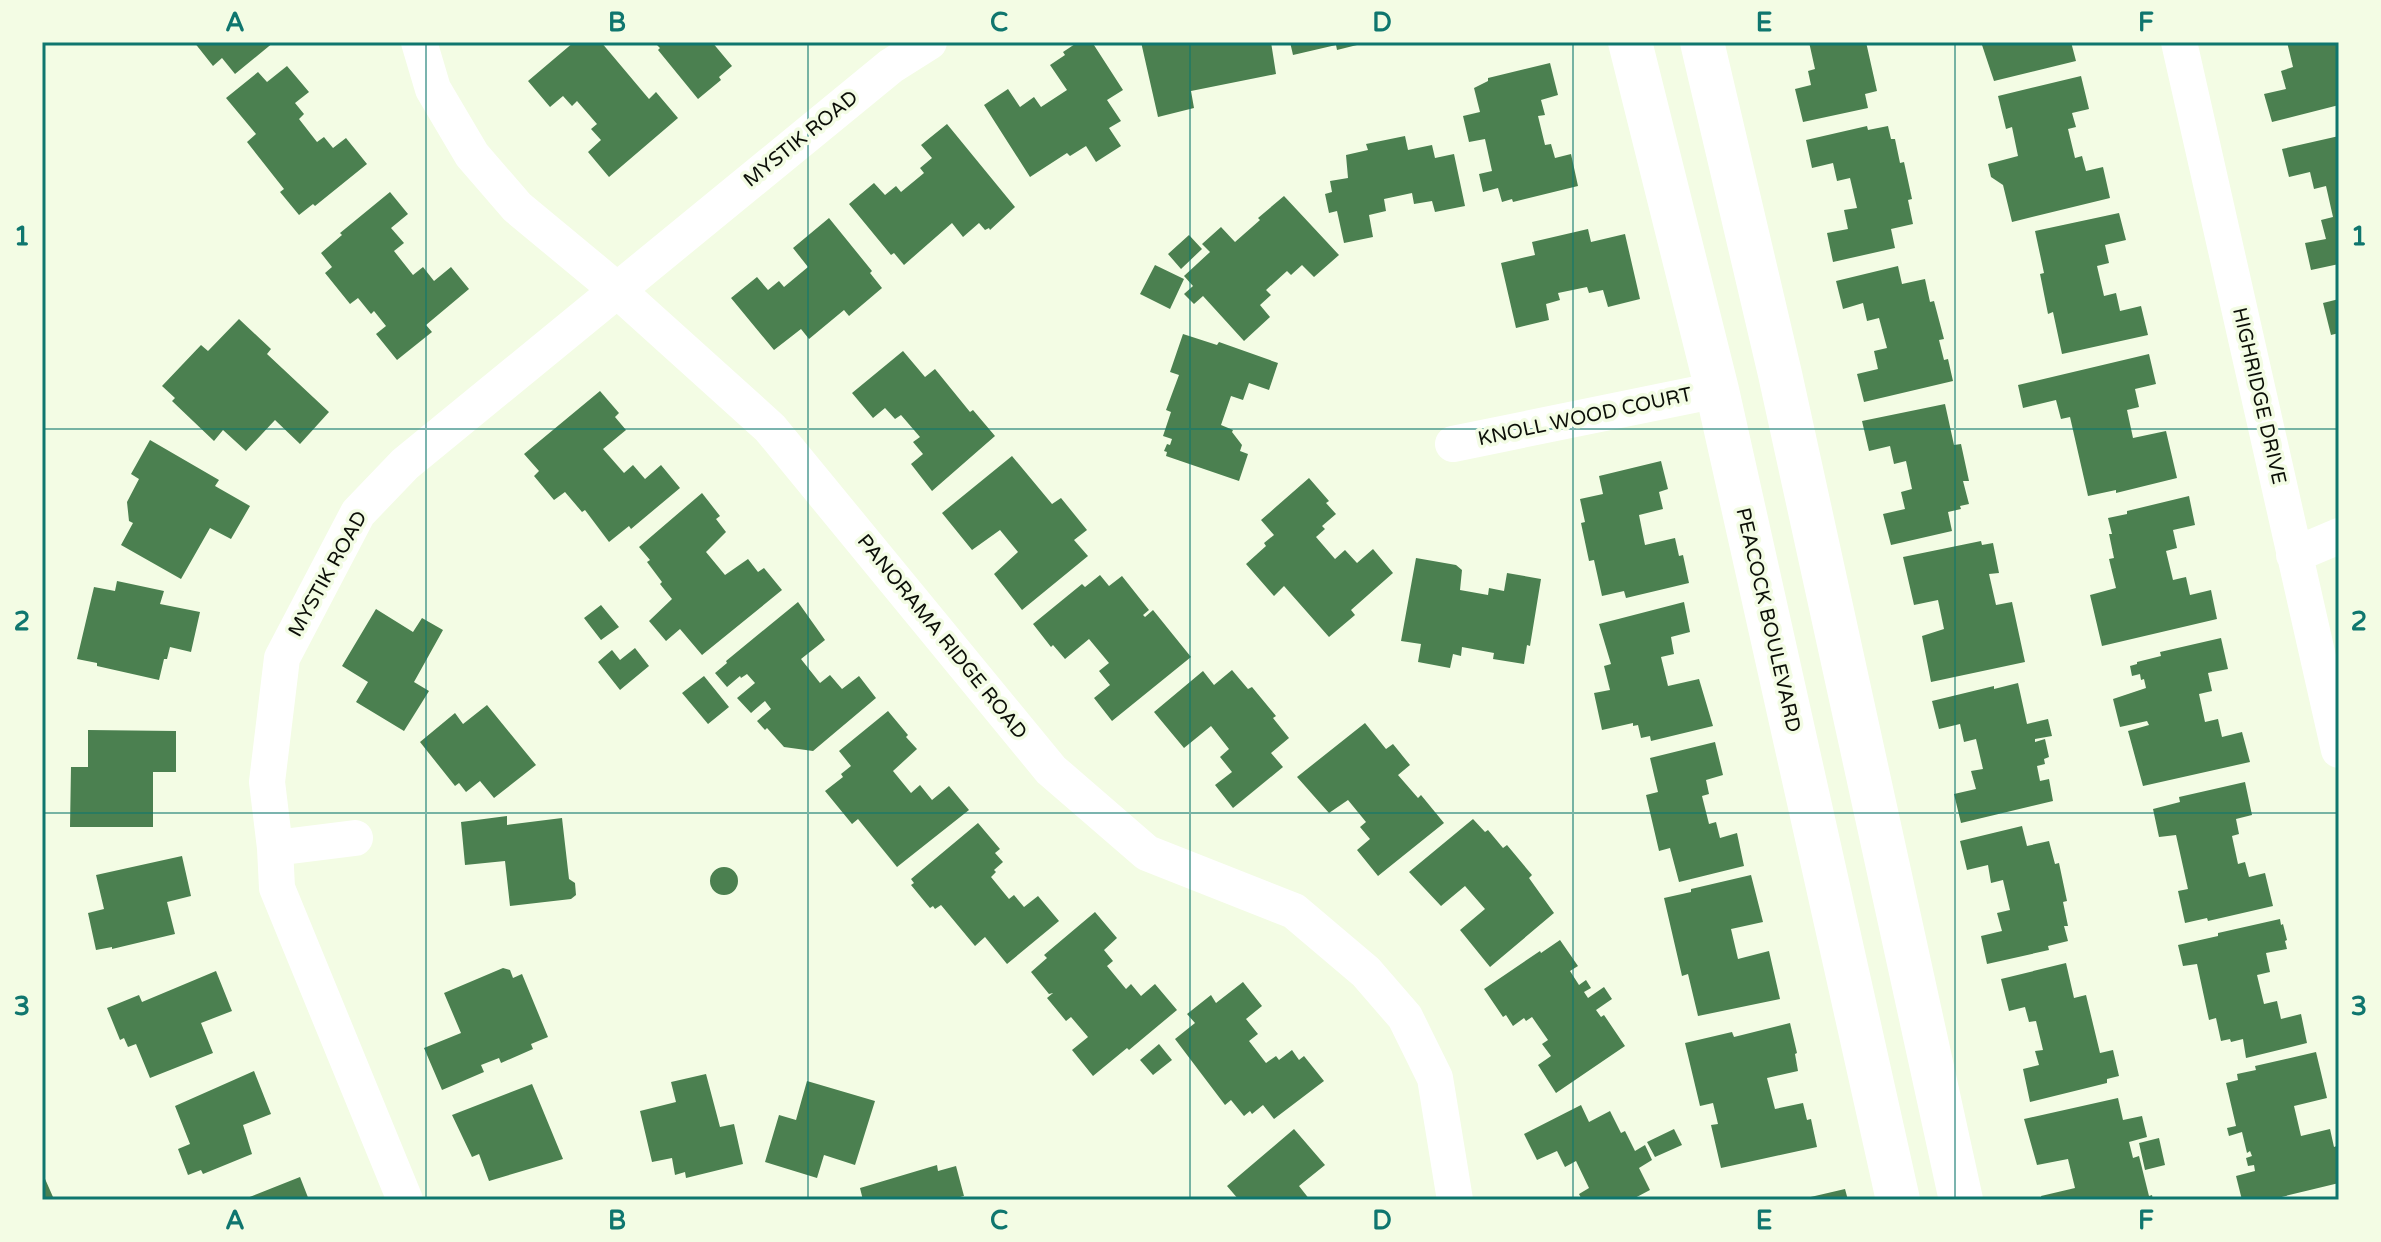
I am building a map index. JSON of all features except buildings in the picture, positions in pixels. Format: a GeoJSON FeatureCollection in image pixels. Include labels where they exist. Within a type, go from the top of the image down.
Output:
{"type":"FeatureCollection","features":[{"type":"Feature","properties":{"kind":"street","name":"PANORAMA RIDGE ROAD"},"geometry":{"type":"LineString","coordinates":[[419,42],[433,89],[472,155],[517,207],[617,290],[770,428],[1051,770],[1147,853],[1294,911],[1366,972],[1405,1017],[1435,1078],[1455,1200]]}},
{"type":"Feature","properties":{"kind":"street","name":"MYSTIK ROAD"},"geometry":{"type":"LineString","coordinates":[[405,1200],[277,888],[267,782],[282,658],[358,513],[405,464],[891,66],[929,42]]}},
{"type":"Feature","properties":{"kind":"street","name":"PEACOCK BOULEVARD"},"geometry":{"type":"LineString","coordinates":[[1630,42],[1717,390],[1898,1200]]}},
{"type":"Feature","properties":{"kind":"street"},"geometry":{"type":"LineString","coordinates":[[1702,42],[1780,374],[1961,1200]]}},
{"type":"Feature","properties":{"kind":"street","name":"HIGHRIDGE DRIVE"},"geometry":{"type":"LineString","coordinates":[[2179,42],[2339,750]]}},
{"type":"Feature","properties":{"kind":"street","name":"KNOLL WOOD COURT"},"geometry":{"type":"LineString","coordinates":[[1453,444],[1717,390]]}},
{"type":"Feature","properties":{"kind":"street"},"geometry":{"type":"LineString","coordinates":[[2294,555],[2339,536]]}},
{"type":"Feature","properties":{"kind":"street"},"geometry":{"type":"LineString","coordinates":[[275,848],[355,838]]}}]}
